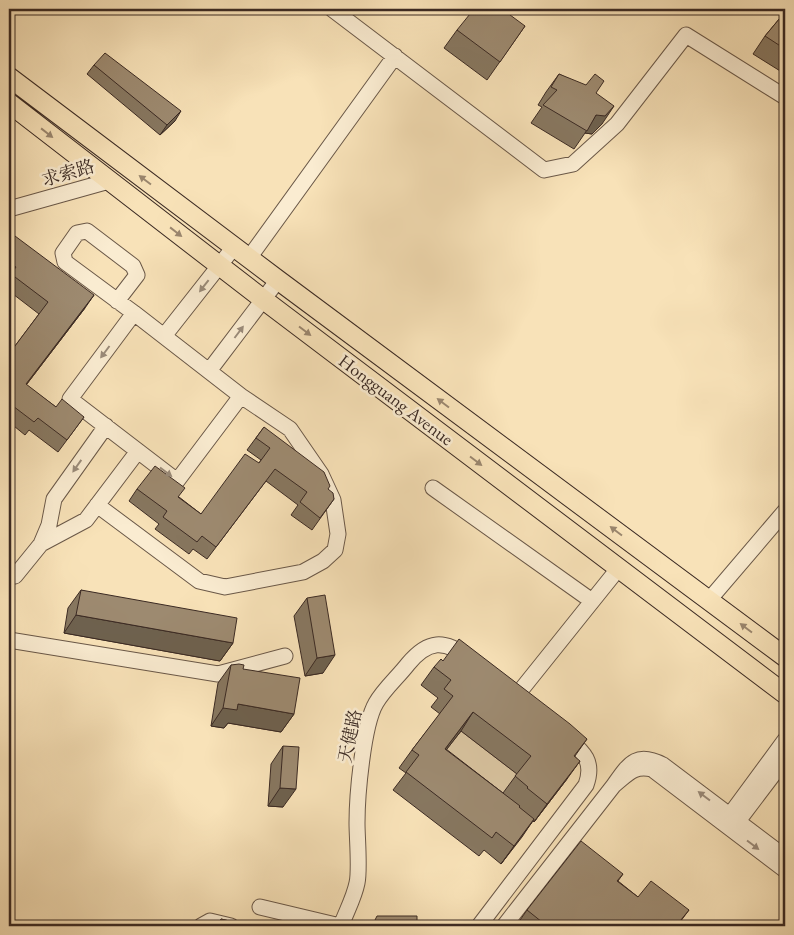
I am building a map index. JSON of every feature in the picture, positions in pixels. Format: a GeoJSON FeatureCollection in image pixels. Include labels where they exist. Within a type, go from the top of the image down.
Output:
{"type":"FeatureCollection","features":[{"type":"Feature","properties":{"kind":"main road","name":"Hongguang Avenue"},"geometry":{"type":"LineString","coordinates":[[9,77],[278,280],[785,657]]}},
{"type":"Feature","properties":{"kind":"main road","name":"Hongguang Avenue"},"geometry":{"type":"LineString","coordinates":[[9,103],[264,300],[785,694]]}},
{"type":"Feature","properties":{"kind":"street"},"geometry":{"type":"LineString","coordinates":[[332,9],[544,170],[573,164],[617,124],[686,35],[785,97]]}},
{"type":"Feature","properties":{"kind":"street"},"geometry":{"type":"LineString","coordinates":[[249,258],[395,56]]}},
{"type":"Feature","properties":{"kind":"street","name":"求索路"},"geometry":{"type":"LineString","coordinates":[[9,210],[108,180]]}},
{"type":"Feature","properties":{"kind":"street"},"geometry":{"type":"LineString","coordinates":[[97,505],[199,581],[225,587],[303,572],[323,561],[335,550],[338,534],[333,500],[321,474],[290,429],[241,396],[65,262],[63,253],[78,233],[87,231],[133,266],[137,275],[118,301]]}},
{"type":"Feature","properties":{"kind":"street"},"geometry":{"type":"LineString","coordinates":[[164,336],[234,247]]}},
{"type":"Feature","properties":{"kind":"street"},"geometry":{"type":"LineString","coordinates":[[209,371],[278,280]]}},
{"type":"Feature","properties":{"kind":"street"},"geometry":{"type":"LineString","coordinates":[[134,313],[70,399],[177,481],[241,396]]}},
{"type":"Feature","properties":{"kind":"street"},"geometry":{"type":"LineString","coordinates":[[15,576],[40,544],[48,526],[54,499],[106,426]]}},
{"type":"Feature","properties":{"kind":"street"},"geometry":{"type":"LineString","coordinates":[[40,544],[86,520],[138,451]]}},
{"type":"Feature","properties":{"kind":"street"},"geometry":{"type":"LineString","coordinates":[[433,488],[592,601]]}},
{"type":"Feature","properties":{"kind":"street"},"geometry":{"type":"LineString","coordinates":[[54,499],[57,511],[63,518],[73,521],[86,520]]}},
{"type":"Feature","properties":{"kind":"street"},"geometry":{"type":"LineString","coordinates":[[709,600],[785,510]]}},
{"type":"Feature","properties":{"kind":"street"},"geometry":{"type":"LineString","coordinates":[[517,695],[618,569]]}},
{"type":"Feature","properties":{"kind":"street"},"geometry":{"type":"LineString","coordinates":[[9,640],[218,674],[285,656]]}},
{"type":"Feature","properties":{"kind":"street","name":"天健路"},"geometry":{"type":"LineString","coordinates":[[340,926],[357,882],[357,808],[366,733],[377,702],[418,652],[430,646],[444,645],[456,648],[479,666]]}},
{"type":"Feature","properties":{"kind":"street"},"geometry":{"type":"LineString","coordinates":[[502,684],[531,707]]}},
{"type":"Feature","properties":{"kind":"street"},"geometry":{"type":"LineString","coordinates":[[479,926],[586,785],[589,776],[589,766],[586,757],[581,750],[553,726]]}},
{"type":"Feature","properties":{"kind":"street"},"geometry":{"type":"LineString","coordinates":[[731,822],[785,740]]}},
{"type":"Feature","properties":{"kind":"street"},"geometry":{"type":"LineString","coordinates":[[504,926],[631,762],[636,760],[649,759],[663,765],[785,870]]}},
{"type":"Feature","properties":{"kind":"street"},"geometry":{"type":"LineString","coordinates":[[731,822],[785,759]]}},
{"type":"Feature","properties":{"kind":"street"},"geometry":{"type":"LineString","coordinates":[[731,822],[785,857]]}},
{"type":"Feature","properties":{"kind":"street"},"geometry":{"type":"LineString","coordinates":[[260,907],[340,926]]}},
{"type":"Feature","properties":{"kind":"street"},"geometry":{"type":"LineString","coordinates":[[201,926],[210,921],[231,926]]}},
{"type":"Feature","properties":{"kind":"shaded area"},"geometry":{"type":"Polygon","coordinates":[[[461,731],[530,784],[502,794],[433,767],[461,731]]]}},
{"type":"Feature","properties":{"kind":"building"},"geometry":{"type":"Polygon","coordinates":[[[474,9],[502,9],[525,26],[500,62],[457,30],[474,9]]]}},
{"type":"Feature","properties":{"kind":"building"},"geometry":{"type":"Polygon","coordinates":[[[785,12],[785,49],[765,36],[785,12]]]}},
{"type":"Feature","properties":{"kind":"building"},"geometry":{"type":"Polygon","coordinates":[[[105,53],[181,111],[167,125],[94,65],[105,53]]]}},
{"type":"Feature","properties":{"kind":"building"},"geometry":{"type":"Polygon","coordinates":[[[559,74],[586,85],[595,74],[604,81],[596,93],[614,106],[605,116],[596,115],[587,131],[543,105],[557,90],[551,87],[559,74]]]}},
{"type":"Feature","properties":{"kind":"building"},"geometry":{"type":"Polygon","coordinates":[[[15,236],[94,295],[26,384],[56,407],[62,399],[84,417],[67,440],[38,418],[34,422],[9,403],[9,354],[48,302],[11,274],[16,267],[9,262],[9,245],[15,236]]]}},
{"type":"Feature","properties":{"kind":"building"},"geometry":{"type":"Polygon","coordinates":[[[264,427],[324,472],[330,486],[328,489],[333,493],[334,499],[320,518],[300,502],[307,492],[275,469],[216,547],[202,536],[197,542],[163,517],[167,511],[137,489],[155,466],[185,488],[178,497],[201,514],[245,454],[259,463],[270,448],[256,438],[264,427]]]}},
{"type":"Feature","properties":{"kind":"building"},"geometry":{"type":"Polygon","coordinates":[[[81,590],[237,618],[233,643],[76,615],[81,590]]]}},
{"type":"Feature","properties":{"kind":"building"},"geometry":{"type":"Polygon","coordinates":[[[325,595],[335,655],[317,658],[307,598],[325,595]]]}},
{"type":"Feature","properties":{"kind":"building"},"geometry":{"type":"Polygon","coordinates":[[[459,639],[587,739],[574,756],[580,761],[547,804],[515,776],[531,756],[473,712],[445,749],[520,806],[534,819],[514,846],[496,832],[492,838],[406,772],[419,755],[412,750],[453,696],[444,689],[451,680],[434,667],[441,659],[443,661],[459,639]]]}},
{"type":"Feature","properties":{"kind":"building"},"geometry":{"type":"Polygon","coordinates":[[[231,665],[244,665],[243,669],[300,678],[294,714],[238,704],[237,710],[223,708],[231,665]]]}},
{"type":"Feature","properties":{"kind":"building"},"geometry":{"type":"Polygon","coordinates":[[[283,746],[299,747],[296,789],[280,788],[283,746]]]}},
{"type":"Feature","properties":{"kind":"building"},"geometry":{"type":"Polygon","coordinates":[[[581,841],[623,874],[617,881],[638,897],[651,881],[689,910],[676,926],[547,926],[527,910],[581,841]]]}},
{"type":"Feature","properties":{"kind":"building"},"geometry":{"type":"Polygon","coordinates":[[[377,916],[417,916],[417,926],[372,926],[377,916]]]}},
{"type":"Feature","properties":{"kind":"building"},"geometry":{"type":"Polygon","coordinates":[[[221,919],[238,923],[245,921],[270,926],[219,926],[221,919]]]}}]}
